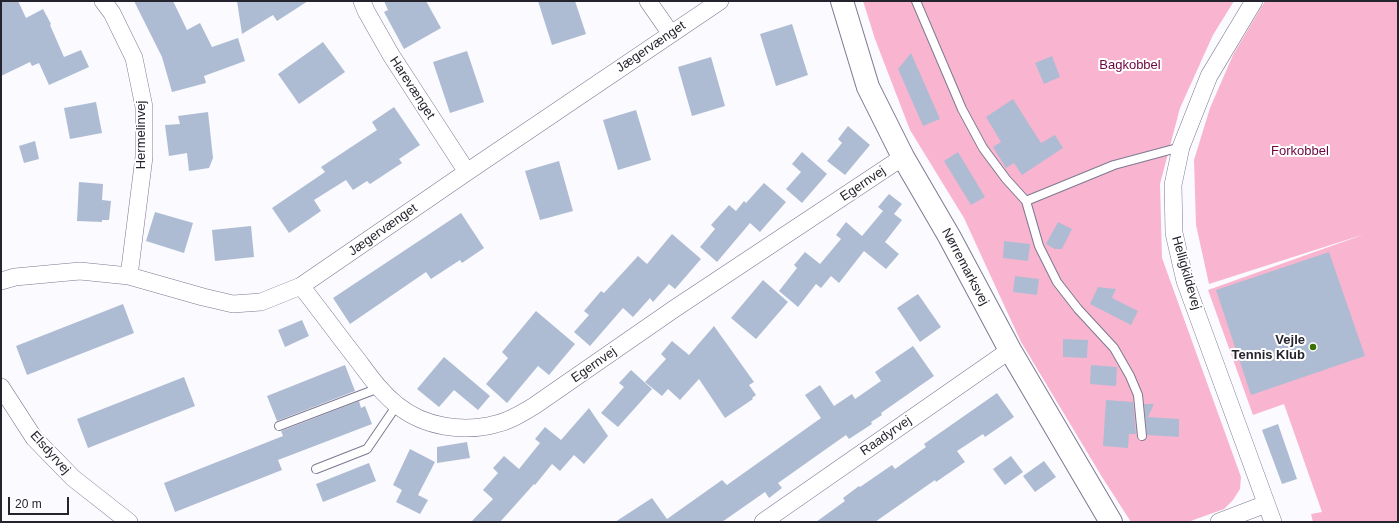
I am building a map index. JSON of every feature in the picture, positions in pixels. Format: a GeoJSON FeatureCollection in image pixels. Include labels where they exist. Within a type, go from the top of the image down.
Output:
{"type":"FeatureCollection","features":[{"type":"Feature","properties":{"kind":"street","name":"Hermelinvej"},"geometry":{"type":"LineString","coordinates":[[103,1],[112,13],[134,58],[144,107],[144,157],[129,276]]}},
{"type":"Feature","properties":{"kind":"street","name":"Harevænget"},"geometry":{"type":"LineString","coordinates":[[362,1],[366,11],[391,55],[467,172]]}},
{"type":"Feature","properties":{"kind":"street"},"geometry":{"type":"LineString","coordinates":[[648,1],[671,34]]}},
{"type":"Feature","properties":{"kind":"street","name":"Jægervænget"},"geometry":{"type":"LineString","coordinates":[[1,281],[15,277],[80,271],[129,276],[233,304],[261,302],[301,286],[720,1]]}},
{"type":"Feature","properties":{"kind":"street","name":"Nørremarksvej"},"geometry":{"type":"LineString","coordinates":[[842,1],[868,87],[903,157],[949,236],[1010,350],[1111,522]]}},
{"type":"Feature","properties":{"kind":"street","name":"Helligkildevej"},"geometry":{"type":"LineString","coordinates":[[1254,1],[1209,76],[1181,147],[1173,185],[1174,233],[1185,281],[1273,522]]}},
{"type":"Feature","properties":{"kind":"street","name":"Egernvej"},"geometry":{"type":"LineString","coordinates":[[301,286],[379,388],[397,405],[419,418],[454,428],[475,428],[489,425],[516,417],[534,406],[674,309],[903,157]]}},
{"type":"Feature","properties":{"kind":"street","name":"Raadyrvej"},"geometry":{"type":"LineString","coordinates":[[763,522],[1010,350]]}},
{"type":"Feature","properties":{"kind":"street","name":"Elsdyrvej"},"geometry":{"type":"LineString","coordinates":[[1,387],[34,438],[73,478],[130,522]]}},
{"type":"Feature","properties":{"kind":"street"},"geometry":{"type":"LineString","coordinates":[[1218,522],[1266,504]]}},
{"type":"Feature","properties":{"kind":"lane"},"geometry":{"type":"LineString","coordinates":[[916,1],[962,109],[983,148],[1006,179],[1026,201],[1039,246],[1057,282],[1078,309],[1114,348],[1130,376],[1138,395],[1142,436]]}},
{"type":"Feature","properties":{"kind":"lane"},"geometry":{"type":"LineString","coordinates":[[1026,201],[1114,165],[1181,147]]}},
{"type":"Feature","properties":{"kind":"lane"},"geometry":{"type":"LineString","coordinates":[[279,426],[379,388]]}},
{"type":"Feature","properties":{"kind":"lane"},"geometry":{"type":"LineString","coordinates":[[316,469],[367,449],[397,405]]}},
{"type":"Feature","properties":{"kind":"green space","name":"Bagkobbel"},"geometry":{"type":"Polygon","coordinates":[[[863,1],[1234,1],[1213,35],[1180,108],[1160,184],[1162,258],[1241,477],[1240,489],[1233,500],[1224,509],[1188,522],[1131,522],[1102,477],[1021,342],[964,218],[910,130],[875,39],[863,1]]]}},
{"type":"Feature","properties":{"kind":"green space","name":"Forkobbel"},"geometry":{"type":"Polygon","coordinates":[[[1265,1],[1398,1],[1398,522],[1313,522],[1311,514],[1322,512],[1284,404],[1253,415],[1208,290],[1365,234],[1209,284],[1196,225],[1194,160],[1210,108],[1233,55],[1265,1]]]}},
{"type":"Feature","properties":{"kind":"building"},"geometry":{"type":"Polygon","coordinates":[[[1,1],[18,1],[26,18],[43,9],[51,24],[50,25],[64,57],[81,50],[89,67],[49,85],[39,63],[32,66],[30,62],[1,76],[1,1]]]}},
{"type":"Feature","properties":{"kind":"building"},"geometry":{"type":"Polygon","coordinates":[[[134,1],[173,1],[187,30],[200,23],[212,47],[238,38],[245,61],[204,76],[206,83],[172,92],[162,57],[134,1]]]}},
{"type":"Feature","properties":{"kind":"building"},"geometry":{"type":"Polygon","coordinates":[[[237,1],[308,1],[277,21],[273,15],[242,34],[237,1]]]}},
{"type":"Feature","properties":{"kind":"building"},"geometry":{"type":"Polygon","coordinates":[[[384,1],[426,1],[441,28],[404,49],[384,12],[388,10],[384,1]]]}},
{"type":"Feature","properties":{"kind":"building"},"geometry":{"type":"Polygon","coordinates":[[[538,1],[575,1],[586,34],[552,45],[538,1]]]}},
{"type":"Feature","properties":{"kind":"building"},"geometry":{"type":"Polygon","coordinates":[[[792,24],[808,75],[776,86],[760,34],[792,24]]]}},
{"type":"Feature","properties":{"kind":"building"},"geometry":{"type":"Polygon","coordinates":[[[323,42],[345,72],[299,104],[278,74],[323,42]]]}},
{"type":"Feature","properties":{"kind":"building"},"geometry":{"type":"Polygon","coordinates":[[[467,51],[484,102],[450,113],[433,62],[467,51]]]}},
{"type":"Feature","properties":{"kind":"building"},"geometry":{"type":"Polygon","coordinates":[[[911,53],[940,119],[923,126],[898,69],[911,53]]]}},
{"type":"Feature","properties":{"kind":"building"},"geometry":{"type":"Polygon","coordinates":[[[1052,56],[1060,77],[1044,84],[1035,63],[1052,56]]]}},
{"type":"Feature","properties":{"kind":"building"},"geometry":{"type":"Polygon","coordinates":[[[711,57],[725,106],[692,116],[678,67],[711,57]]]}},
{"type":"Feature","properties":{"kind":"building"},"geometry":{"type":"Polygon","coordinates":[[[1013,99],[1041,143],[1055,135],[1063,148],[1022,175],[1014,163],[1006,168],[993,147],[1001,142],[986,117],[1013,99]]]}},
{"type":"Feature","properties":{"kind":"building"},"geometry":{"type":"Polygon","coordinates":[[[96,102],[102,133],[70,139],[64,108],[96,102]]]}},
{"type":"Feature","properties":{"kind":"building"},"geometry":{"type":"Polygon","coordinates":[[[394,107],[420,145],[399,159],[402,163],[370,184],[367,181],[353,190],[346,180],[314,200],[321,211],[289,233],[272,208],[325,172],[321,167],[377,130],[372,122],[394,107]]]}},
{"type":"Feature","properties":{"kind":"building"},"geometry":{"type":"Polygon","coordinates":[[[636,110],[651,160],[618,170],[603,120],[636,110]]]}},
{"type":"Feature","properties":{"kind":"building"},"geometry":{"type":"Polygon","coordinates":[[[208,112],[213,158],[209,168],[189,171],[187,153],[169,156],[165,125],[180,124],[178,116],[208,112]]]}},
{"type":"Feature","properties":{"kind":"building"},"geometry":{"type":"Polygon","coordinates":[[[848,126],[870,145],[845,175],[827,161],[842,143],[838,139],[848,126]]]}},
{"type":"Feature","properties":{"kind":"building"},"geometry":{"type":"Polygon","coordinates":[[[35,141],[39,159],[24,163],[19,146],[35,141]]]}},
{"type":"Feature","properties":{"kind":"building"},"geometry":{"type":"Polygon","coordinates":[[[802,152],[827,174],[802,203],[786,189],[801,172],[792,164],[802,152]]]}},
{"type":"Feature","properties":{"kind":"building"},"geometry":{"type":"Polygon","coordinates":[[[958,152],[985,197],[971,205],[944,161],[958,152]]]}},
{"type":"Feature","properties":{"kind":"building"},"geometry":{"type":"Polygon","coordinates":[[[559,161],[573,211],[540,220],[525,171],[559,161]]]}},
{"type":"Feature","properties":{"kind":"building"},"geometry":{"type":"Polygon","coordinates":[[[79,182],[103,184],[102,200],[111,201],[109,220],[102,220],[102,222],[77,221],[79,182]]]}},
{"type":"Feature","properties":{"kind":"building"},"geometry":{"type":"Polygon","coordinates":[[[764,183],[786,202],[760,232],[750,223],[717,262],[700,247],[715,229],[711,225],[729,205],[736,211],[744,201],[746,203],[764,183]]]}},
{"type":"Feature","properties":{"kind":"building"},"geometry":{"type":"Polygon","coordinates":[[[889,194],[902,204],[894,214],[902,220],[885,242],[899,254],[886,269],[864,251],[839,283],[831,276],[821,288],[816,284],[798,307],[779,291],[797,268],[794,265],[805,252],[820,264],[841,239],[836,235],[846,222],[862,236],[883,211],[878,207],[889,194]]]}},
{"type":"Feature","properties":{"kind":"building"},"geometry":{"type":"Polygon","coordinates":[[[155,212],[193,223],[184,253],[146,241],[155,212]]]}},
{"type":"Feature","properties":{"kind":"building"},"geometry":{"type":"Polygon","coordinates":[[[461,213],[484,248],[462,263],[460,260],[431,279],[426,272],[350,324],[333,298],[461,213]]]}},
{"type":"Feature","properties":{"kind":"building"},"geometry":{"type":"Polygon","coordinates":[[[1058,222],[1072,229],[1062,249],[1055,249],[1046,244],[1058,222]]]}},
{"type":"Feature","properties":{"kind":"building"},"geometry":{"type":"Polygon","coordinates":[[[251,226],[254,257],[215,261],[212,230],[251,226]]]}},
{"type":"Feature","properties":{"kind":"building"},"geometry":{"type":"Polygon","coordinates":[[[672,234],[701,259],[675,289],[669,284],[653,302],[650,298],[633,317],[623,308],[590,346],[574,332],[589,315],[584,311],[601,291],[604,293],[638,256],[647,264],[672,234]]]}},
{"type":"Feature","properties":{"kind":"building"},"geometry":{"type":"Polygon","coordinates":[[[1004,241],[1030,244],[1028,261],[1003,258],[1004,241]]]}},
{"type":"Feature","properties":{"kind":"building"},"geometry":{"type":"Polygon","coordinates":[[[1329,252],[1365,356],[1251,395],[1216,290],[1329,252]]]}},
{"type":"Feature","properties":{"kind":"building"},"geometry":{"type":"Polygon","coordinates":[[[1015,276],[1039,279],[1037,295],[1013,292],[1015,276]]]}},
{"type":"Feature","properties":{"kind":"building"},"geometry":{"type":"Polygon","coordinates":[[[763,280],[788,302],[756,339],[731,318],[763,280]]]}},
{"type":"Feature","properties":{"kind":"building"},"geometry":{"type":"Polygon","coordinates":[[[1098,287],[1116,289],[1112,298],[1138,311],[1131,325],[1090,304],[1098,287]]]}},
{"type":"Feature","properties":{"kind":"building"},"geometry":{"type":"Polygon","coordinates":[[[918,294],[941,327],[920,342],[897,308],[918,294]]]}},
{"type":"Feature","properties":{"kind":"building"},"geometry":{"type":"Polygon","coordinates":[[[123,304],[134,333],[27,375],[16,346],[123,304]]]}},
{"type":"Feature","properties":{"kind":"building"},"geometry":{"type":"Polygon","coordinates":[[[536,311],[575,344],[549,375],[538,366],[507,403],[486,384],[508,358],[502,352],[536,311]]]}},
{"type":"Feature","properties":{"kind":"building"},"geometry":{"type":"Polygon","coordinates":[[[302,320],[309,336],[285,347],[278,330],[302,320]]]}},
{"type":"Feature","properties":{"kind":"building"},"geometry":{"type":"Polygon","coordinates":[[[714,326],[754,382],[749,385],[756,395],[752,398],[753,399],[725,418],[699,379],[680,400],[668,389],[662,396],[645,382],[666,359],[661,354],[672,341],[689,355],[714,326]]]}},
{"type":"Feature","properties":{"kind":"building"},"geometry":{"type":"Polygon","coordinates":[[[1063,339],[1088,340],[1087,358],[1063,357],[1063,339]]]}},
{"type":"Feature","properties":{"kind":"building"},"geometry":{"type":"Polygon","coordinates":[[[913,346],[934,376],[881,413],[882,415],[871,422],[872,424],[849,439],[846,435],[778,483],[782,488],[769,498],[765,492],[722,522],[615,522],[652,498],[667,519],[722,480],[727,485],[821,418],[805,395],[820,385],[834,406],[852,394],[855,399],[881,381],[875,372],[913,346]]]}},
{"type":"Feature","properties":{"kind":"building"},"geometry":{"type":"Polygon","coordinates":[[[444,357],[490,396],[478,410],[454,390],[439,407],[417,389],[444,357]]]}},
{"type":"Feature","properties":{"kind":"building"},"geometry":{"type":"Polygon","coordinates":[[[345,365],[355,391],[277,421],[267,396],[345,365]]]}},
{"type":"Feature","properties":{"kind":"building"},"geometry":{"type":"Polygon","coordinates":[[[1091,365],[1117,367],[1116,386],[1090,384],[1091,365]]]}},
{"type":"Feature","properties":{"kind":"building"},"geometry":{"type":"Polygon","coordinates":[[[631,370],[652,389],[618,427],[601,413],[624,387],[619,383],[631,370]]]}},
{"type":"Feature","properties":{"kind":"building"},"geometry":{"type":"Polygon","coordinates":[[[184,377],[195,406],[88,448],[77,419],[184,377]]]}},
{"type":"Feature","properties":{"kind":"building"},"geometry":{"type":"Polygon","coordinates":[[[997,393],[1014,417],[985,437],[983,434],[957,451],[965,462],[936,482],[935,480],[875,522],[816,522],[845,501],[843,498],[859,486],[860,487],[892,465],[895,469],[926,447],[924,444],[997,393]]]}},
{"type":"Feature","properties":{"kind":"building"},"geometry":{"type":"Polygon","coordinates":[[[1106,400],[1133,402],[1136,434],[1129,434],[1128,448],[1103,446],[1106,400]]]}},
{"type":"Feature","properties":{"kind":"building"},"geometry":{"type":"Polygon","coordinates":[[[359,401],[361,408],[365,406],[372,424],[278,460],[282,470],[175,512],[164,483],[283,436],[281,431],[359,401]]]}},
{"type":"Feature","properties":{"kind":"building"},"geometry":{"type":"Polygon","coordinates":[[[1144,404],[1154,404],[1148,417],[1179,419],[1179,437],[1147,435],[1144,404]]]}},
{"type":"Feature","properties":{"kind":"building"},"geometry":{"type":"Polygon","coordinates":[[[589,408],[608,436],[584,464],[574,455],[560,471],[552,464],[535,485],[534,484],[500,522],[471,522],[493,499],[483,490],[498,473],[493,468],[504,456],[519,469],[540,443],[535,439],[545,427],[561,440],[589,408]]]}},
{"type":"Feature","properties":{"kind":"building"},"geometry":{"type":"Polygon","coordinates":[[[1278,424],[1297,479],[1282,484],[1262,430],[1278,424]]]}},
{"type":"Feature","properties":{"kind":"building"},"geometry":{"type":"Polygon","coordinates":[[[467,442],[470,458],[437,463],[437,447],[467,442]]]}},
{"type":"Feature","properties":{"kind":"building"},"geometry":{"type":"Polygon","coordinates":[[[410,449],[435,462],[418,495],[428,500],[420,514],[396,502],[402,490],[393,485],[410,449]]]}},
{"type":"Feature","properties":{"kind":"building"},"geometry":{"type":"Polygon","coordinates":[[[1011,456],[1023,472],[1005,485],[993,469],[1011,456]]]}},
{"type":"Feature","properties":{"kind":"building"},"geometry":{"type":"Polygon","coordinates":[[[1044,461],[1056,477],[1035,492],[1023,476],[1044,461]]]}},
{"type":"Feature","properties":{"kind":"building"},"geometry":{"type":"Polygon","coordinates":[[[369,463],[376,481],[323,502],[316,484],[369,463]]]}},
{"type":"Feature","properties":{"kind":"place","name":"Vejle Tennis Klub"},"geometry":{"type":"Point","coordinates":[1313,347]}}]}
